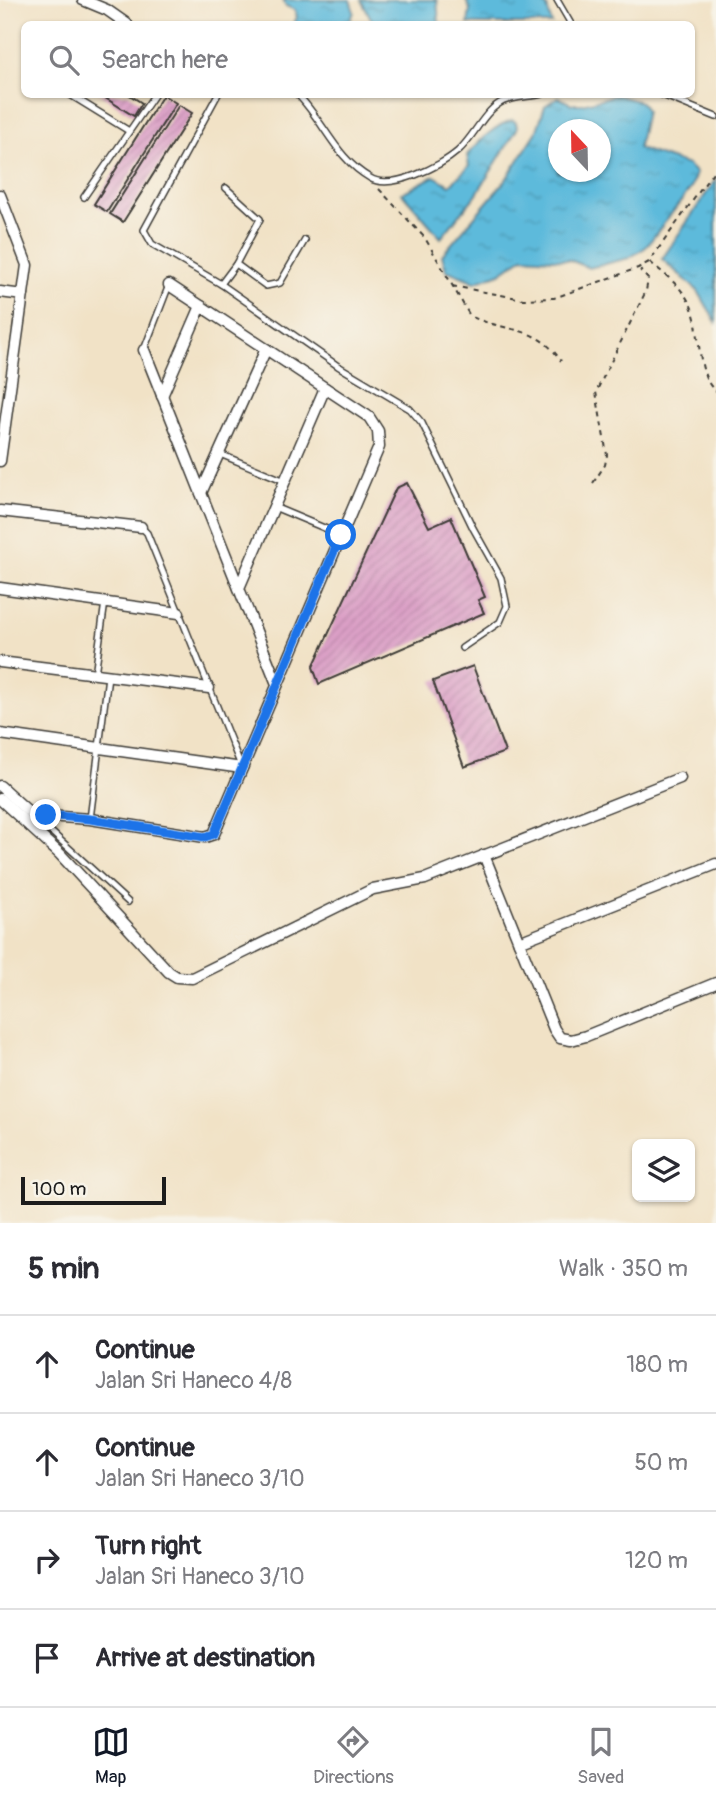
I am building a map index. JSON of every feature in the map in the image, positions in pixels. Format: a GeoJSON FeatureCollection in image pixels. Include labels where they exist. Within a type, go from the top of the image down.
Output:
{"type":"FeatureCollection","features":[{"type":"Feature","properties":{"kind":"street"},"geometry":{"type":"LineString","coordinates":[[83,0],[107,10],[123,21]]}},
{"type":"Feature","properties":{"kind":"street"},"geometry":{"type":"LineString","coordinates":[[0,195],[27,265],[0,461]]}},
{"type":"Feature","properties":{"kind":"street"},"geometry":{"type":"LineString","coordinates":[[0,786],[32,815],[90,819],[205,837],[214,834],[379,447],[378,431],[369,417],[169,285]]}},
{"type":"Feature","properties":{"kind":"street"},"geometry":{"type":"LineString","coordinates":[[0,292],[23,295]]}},
{"type":"Feature","properties":{"kind":"street"},"geometry":{"type":"LineString","coordinates":[[162,396],[201,306]]}},
{"type":"Feature","properties":{"kind":"street"},"geometry":{"type":"LineString","coordinates":[[201,493],[265,349]]}},
{"type":"Feature","properties":{"kind":"street"},"geometry":{"type":"LineString","coordinates":[[144,350],[278,684]]}},
{"type":"Feature","properties":{"kind":"street"},"geometry":{"type":"LineString","coordinates":[[0,367],[12,369]]}},
{"type":"Feature","properties":{"kind":"street"},"geometry":{"type":"LineString","coordinates":[[239,589],[325,388]]}},
{"type":"Feature","properties":{"kind":"street"},"geometry":{"type":"LineString","coordinates":[[0,511],[141,527]]}},
{"type":"Feature","properties":{"kind":"street"},"geometry":{"type":"LineString","coordinates":[[0,588],[179,613]]}},
{"type":"Feature","properties":{"kind":"street"},"geometry":{"type":"LineString","coordinates":[[0,662],[209,688]]}},
{"type":"Feature","properties":{"kind":"street"},"geometry":{"type":"LineString","coordinates":[[0,734],[242,768]]}},
{"type":"Feature","properties":{"kind":"street"},"geometry":{"type":"LineString","coordinates":[[0,799],[60,854],[169,972],[177,977],[192,978],[373,889],[408,884],[680,778]]}},
{"type":"Feature","properties":{"kind":"street"},"geometry":{"type":"LineString","coordinates":[[484,855],[560,1038],[571,1040],[586,1036],[716,983]]}},
{"type":"Feature","properties":{"kind":"street"},"geometry":{"type":"LineString","coordinates":[[519,942],[716,864]]}},
{"type":"Feature","properties":{"kind":"lane"},"geometry":{"type":"LineString","coordinates":[[557,0],[569,21]]}},
{"type":"Feature","properties":{"kind":"lane"},"geometry":{"type":"LineString","coordinates":[[76,98],[130,131]]}},
{"type":"Feature","properties":{"kind":"lane"},"geometry":{"type":"LineString","coordinates":[[84,197],[152,98]]}},
{"type":"Feature","properties":{"kind":"lane"},"geometry":{"type":"LineString","coordinates":[[216,98],[144,230],[152,244],[221,284],[338,366],[410,409],[422,423],[473,528],[501,578],[507,606],[500,622],[462,648]]}},
{"type":"Feature","properties":{"kind":"lane"},"geometry":{"type":"LineString","coordinates":[[301,98],[343,158],[372,180],[394,182],[426,171],[458,151],[499,103],[523,98]]}},
{"type":"Feature","properties":{"kind":"lane"},"geometry":{"type":"LineString","coordinates":[[670,98],[716,117]]}},
{"type":"Feature","properties":{"kind":"lane"},"geometry":{"type":"LineString","coordinates":[[221,284],[236,264],[260,219],[226,188]]}},
{"type":"Feature","properties":{"kind":"lane"},"geometry":{"type":"LineString","coordinates":[[236,264],[266,286],[280,283],[305,240]]}},
{"type":"Feature","properties":{"kind":"lane"},"geometry":{"type":"LineString","coordinates":[[144,350],[169,285]]}},
{"type":"Feature","properties":{"kind":"lane"},"geometry":{"type":"LineString","coordinates":[[219,454],[285,481]]}},
{"type":"Feature","properties":{"kind":"lane"},"geometry":{"type":"LineString","coordinates":[[274,507],[341,535]]}},
{"type":"Feature","properties":{"kind":"lane"},"geometry":{"type":"LineString","coordinates":[[141,527],[147,533],[242,768]]}},
{"type":"Feature","properties":{"kind":"lane"},"geometry":{"type":"LineString","coordinates":[[95,674],[105,603]]}},
{"type":"Feature","properties":{"kind":"lane"},"geometry":{"type":"LineString","coordinates":[[90,819],[108,675]]}},
{"type":"Feature","properties":{"kind":"lane"},"geometry":{"type":"LineString","coordinates":[[32,815],[128,902]]}},
{"type":"Feature","properties":{"kind":"path"},"geometry":{"type":"LineString","coordinates":[[452,286],[523,299],[554,299],[638,268],[649,262],[716,168]]}},
{"type":"Feature","properties":{"kind":"path"},"geometry":{"type":"LineString","coordinates":[[372,180],[425,238],[470,316],[495,325],[533,333],[545,340],[561,361]]}},
{"type":"Feature","properties":{"kind":"path"},"geometry":{"type":"LineString","coordinates":[[649,262],[679,287],[690,303],[697,320],[704,374],[716,391]]}},
{"type":"Feature","properties":{"kind":"path"},"geometry":{"type":"LineString","coordinates":[[593,483],[605,465],[607,455],[596,392],[646,291],[648,279],[638,268]]}},
{"type":"Feature","properties":{"kind":"water"},"geometry":{"type":"Polygon","coordinates":[[[283,0],[350,0],[354,12],[350,21],[295,21],[295,10],[286,6],[283,0]]]}},
{"type":"Feature","properties":{"kind":"water"},"geometry":{"type":"Polygon","coordinates":[[[361,0],[437,0],[439,21],[372,21],[361,0]]]}},
{"type":"Feature","properties":{"kind":"water"},"geometry":{"type":"Polygon","coordinates":[[[466,0],[539,0],[547,7],[551,21],[468,21],[470,9],[466,0]]]}},
{"type":"Feature","properties":{"kind":"water"},"geometry":{"type":"Polygon","coordinates":[[[560,98],[571,104],[605,98],[627,98],[641,102],[646,111],[638,148],[688,165],[696,173],[691,188],[646,247],[629,258],[589,268],[570,260],[523,257],[500,273],[475,282],[446,270],[442,255],[505,181],[536,133],[545,106],[560,98]]]}},
{"type":"Feature","properties":{"kind":"water"},"geometry":{"type":"Polygon","coordinates":[[[512,120],[516,122],[517,129],[476,195],[441,238],[402,193],[434,176],[450,185],[469,166],[467,155],[477,144],[493,130],[512,120]]]}},
{"type":"Feature","properties":{"kind":"water"},"geometry":{"type":"Polygon","coordinates":[[[716,179],[716,322],[698,291],[662,259],[716,179]]]}},
{"type":"Feature","properties":{"kind":"building"},"geometry":{"type":"Polygon","coordinates":[[[105,98],[134,98],[142,103],[134,116],[105,98]]]}},
{"type":"Feature","properties":{"kind":"building"},"geometry":{"type":"Polygon","coordinates":[[[161,98],[168,98],[176,103],[107,212],[94,204],[161,98]]]}},
{"type":"Feature","properties":{"kind":"building"},"geometry":{"type":"Polygon","coordinates":[[[179,105],[192,113],[123,222],[110,214],[179,105]]]}},
{"type":"Feature","properties":{"kind":"building"},"geometry":{"type":"Polygon","coordinates":[[[407,483],[429,527],[451,517],[485,597],[478,600],[484,613],[319,684],[313,667],[396,488],[407,483]]]}},
{"type":"Feature","properties":{"kind":"building"},"geometry":{"type":"Polygon","coordinates":[[[473,666],[505,752],[464,767],[433,681],[473,666]]]}},
{"type":"Feature","properties":{"kind":"route"},"geometry":{"type":"LineString","coordinates":[[46,815],[205,837],[214,834],[341,535]]}}]}
